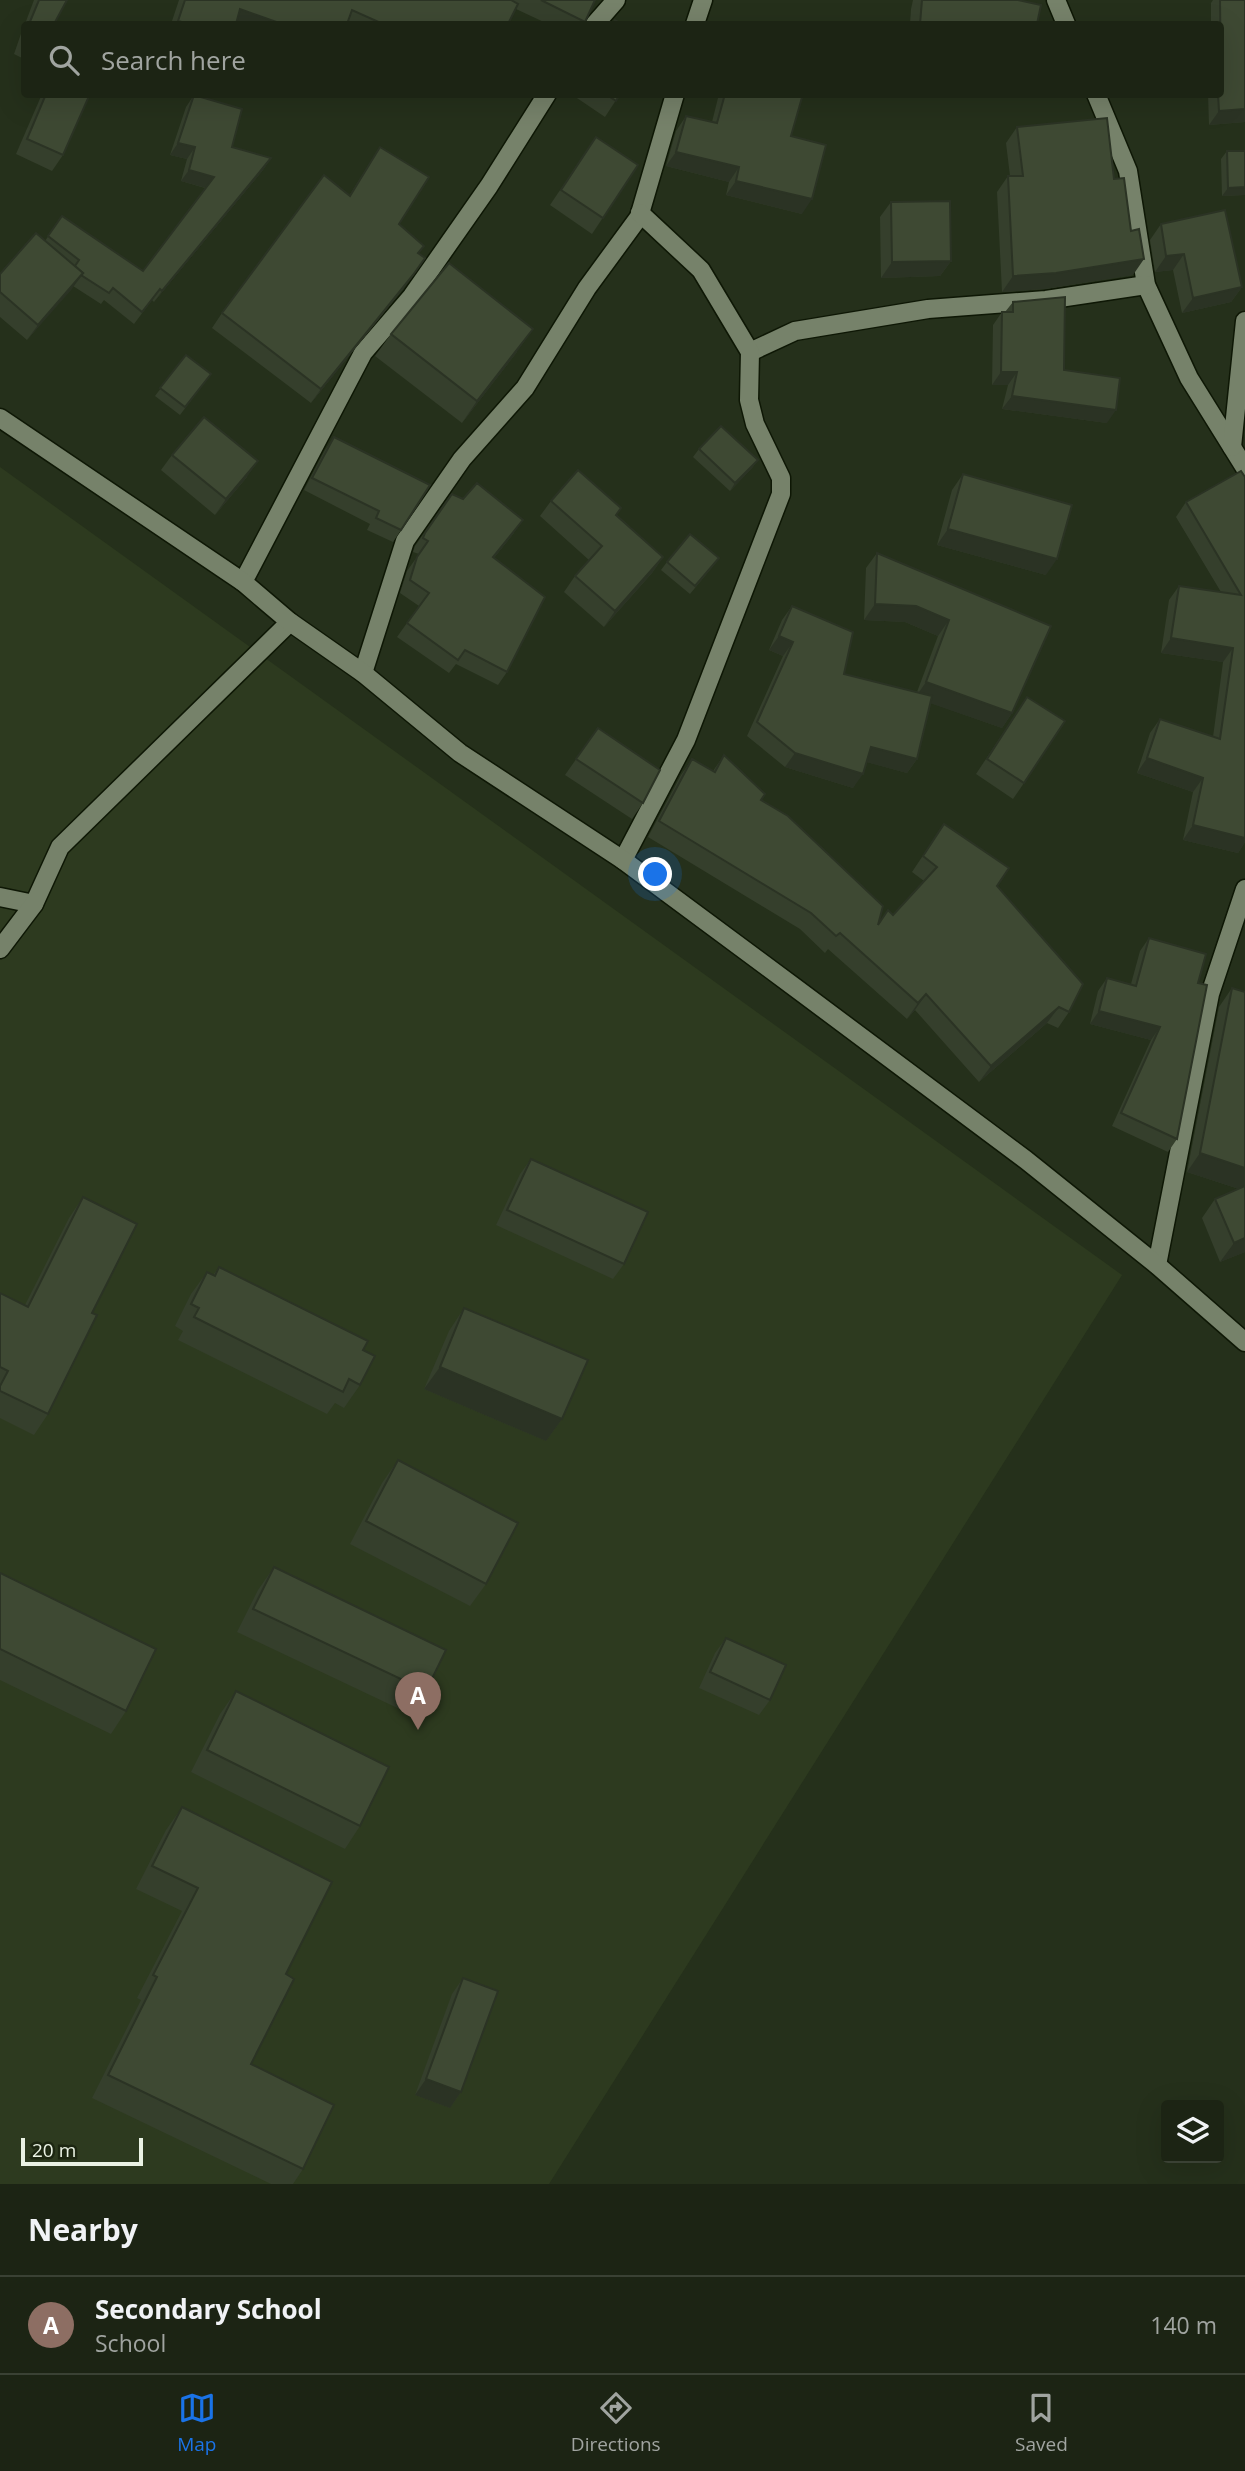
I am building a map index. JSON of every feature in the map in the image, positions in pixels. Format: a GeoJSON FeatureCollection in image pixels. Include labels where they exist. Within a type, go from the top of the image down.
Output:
{"type":"FeatureCollection","features":[{"type":"Feature","properties":{"kind":"street"},"geometry":{"type":"LineString","coordinates":[[598,21],[616,0]]}},
{"type":"Feature","properties":{"kind":"street"},"geometry":{"type":"LineString","coordinates":[[696,21],[703,0]]}},
{"type":"Feature","properties":{"kind":"street"},"geometry":{"type":"LineString","coordinates":[[1056,0],[1065,21]]}},
{"type":"Feature","properties":{"kind":"street"},"geometry":{"type":"LineString","coordinates":[[243,582],[363,354],[412,296],[489,186],[544,98]]}},
{"type":"Feature","properties":{"kind":"street"},"geometry":{"type":"LineString","coordinates":[[363,673],[405,541],[462,459],[525,388],[587,288],[640,214],[673,98]]}},
{"type":"Feature","properties":{"kind":"street"},"geometry":{"type":"LineString","coordinates":[[1098,98],[1128,171],[1146,285],[1188,378],[1245,468]]}},
{"type":"Feature","properties":{"kind":"street"},"geometry":{"type":"LineString","coordinates":[[623,860],[686,740],[737,604],[754,568],[765,531],[777,508],[781,478],[755,424],[749,400],[750,352],[701,270],[640,214]]}},
{"type":"Feature","properties":{"kind":"street"},"geometry":{"type":"LineString","coordinates":[[750,352],[795,331],[928,309],[1046,300],[1146,285]]}},
{"type":"Feature","properties":{"kind":"street"},"geometry":{"type":"LineString","coordinates":[[1233,447],[1245,321]]}},
{"type":"Feature","properties":{"kind":"street"},"geometry":{"type":"LineString","coordinates":[[0,418],[243,582],[290,622],[363,673],[460,753],[623,860],[1026,1160],[1157,1265],[1245,1342]]}},
{"type":"Feature","properties":{"kind":"street"},"geometry":{"type":"LineString","coordinates":[[0,949],[34,904],[60,847],[290,622]]}},
{"type":"Feature","properties":{"kind":"street"},"geometry":{"type":"LineString","coordinates":[[1157,1265],[1210,994],[1245,889]]}},
{"type":"Feature","properties":{"kind":"street"},"geometry":{"type":"LineString","coordinates":[[0,897],[34,904]]}},
{"type":"Feature","properties":{"kind":"street"},"geometry":{"type":"LineString","coordinates":[[1210,994],[1233,999]]}},
{"type":"Feature","properties":{"kind":"shaded area"},"geometry":{"type":"Polygon","coordinates":[[[0,467],[1122,1275],[549,2184],[0,2184],[0,467]]]}},
{"type":"Feature","properties":{"kind":"building"},"geometry":{"type":"Polygon","coordinates":[[[39,0],[67,0],[56,21],[30,21],[39,0]]]}},
{"type":"Feature","properties":{"kind":"building"},"geometry":{"type":"Polygon","coordinates":[[[185,0],[511,0],[518,4],[510,21],[376,21],[352,10],[348,21],[274,21],[240,9],[237,21],[178,21],[185,0]]]}},
{"type":"Feature","properties":{"kind":"building"},"geometry":{"type":"Polygon","coordinates":[[[541,0],[595,0],[585,21],[541,0]]]}},
{"type":"Feature","properties":{"kind":"building"},"geometry":{"type":"Polygon","coordinates":[[[922,0],[1018,0],[1041,5],[1038,21],[920,21],[922,0]]]}},
{"type":"Feature","properties":{"kind":"building"},"geometry":{"type":"Polygon","coordinates":[[[1220,0],[1245,0],[1245,109],[1219,111],[1218,98],[1224,98],[1224,21],[1220,21],[1220,0]]]}},
{"type":"Feature","properties":{"kind":"building"},"geometry":{"type":"Polygon","coordinates":[[[44,98],[88,98],[63,155],[27,139],[44,98]]]}},
{"type":"Feature","properties":{"kind":"building"},"geometry":{"type":"Polygon","coordinates":[[[193,98],[204,98],[242,109],[232,147],[271,158],[142,312],[113,288],[109,293],[81,275],[83,273],[75,266],[79,260],[48,236],[62,216],[143,271],[214,177],[189,170],[195,147],[178,143],[193,98]]]}},
{"type":"Feature","properties":{"kind":"building"},"geometry":{"type":"Polygon","coordinates":[[[724,98],[802,98],[791,136],[826,145],[812,199],[736,181],[739,167],[676,152],[686,116],[717,123],[724,98]]]}},
{"type":"Feature","properties":{"kind":"building"},"geometry":{"type":"Polygon","coordinates":[[[1107,118],[1114,179],[1124,178],[1131,231],[1139,229],[1144,259],[1056,273],[1013,276],[1008,176],[1023,176],[1017,127],[1107,118]]]}},
{"type":"Feature","properties":{"kind":"building"},"geometry":{"type":"Polygon","coordinates":[[[596,137],[638,165],[603,218],[561,190],[596,137]]]}},
{"type":"Feature","properties":{"kind":"building"},"geometry":{"type":"Polygon","coordinates":[[[380,147],[429,177],[399,224],[424,246],[418,253],[425,258],[321,389],[222,313],[324,175],[350,196],[380,147]]]}},
{"type":"Feature","properties":{"kind":"building"},"geometry":{"type":"Polygon","coordinates":[[[1227,151],[1245,151],[1245,187],[1228,188],[1227,151]]]}},
{"type":"Feature","properties":{"kind":"building"},"geometry":{"type":"Polygon","coordinates":[[[950,201],[951,261],[892,262],[891,202],[950,201]]]}},
{"type":"Feature","properties":{"kind":"building"},"geometry":{"type":"Polygon","coordinates":[[[1225,210],[1242,287],[1193,298],[1184,254],[1166,256],[1161,224],[1225,210]]]}},
{"type":"Feature","properties":{"kind":"building"},"geometry":{"type":"Polygon","coordinates":[[[36,233],[83,273],[38,325],[0,292],[0,274],[36,233]]]}},
{"type":"Feature","properties":{"kind":"building"},"geometry":{"type":"Polygon","coordinates":[[[449,263],[533,329],[477,401],[391,334],[449,263]]]}},
{"type":"Feature","properties":{"kind":"building"},"geometry":{"type":"Polygon","coordinates":[[[1065,297],[1064,370],[1120,378],[1116,410],[1012,396],[1017,372],[1001,372],[1002,312],[1013,312],[1013,302],[1065,297]]]}},
{"type":"Feature","properties":{"kind":"building"},"geometry":{"type":"Polygon","coordinates":[[[186,355],[211,374],[185,407],[160,388],[186,355]]]}},
{"type":"Feature","properties":{"kind":"building"},"geometry":{"type":"Polygon","coordinates":[[[204,417],[258,461],[226,499],[172,455],[204,417]]]}},
{"type":"Feature","properties":{"kind":"building"},"geometry":{"type":"Polygon","coordinates":[[[721,426],[758,460],[735,483],[699,449],[721,426]]]}},
{"type":"Feature","properties":{"kind":"building"},"geometry":{"type":"Polygon","coordinates":[[[334,437],[430,485],[401,530],[376,518],[379,511],[312,478],[334,437]]]}},
{"type":"Feature","properties":{"kind":"building"},"geometry":{"type":"Polygon","coordinates":[[[578,470],[621,508],[616,515],[663,557],[615,611],[575,576],[602,546],[551,501],[578,470]]]}},
{"type":"Feature","properties":{"kind":"building"},"geometry":{"type":"Polygon","coordinates":[[[1241,471],[1245,477],[1245,838],[1193,825],[1203,778],[1147,758],[1160,719],[1220,739],[1233,648],[1171,638],[1179,586],[1241,595],[1186,502],[1241,471]]]}},
{"type":"Feature","properties":{"kind":"building"},"geometry":{"type":"Polygon","coordinates":[[[963,474],[1072,505],[1057,559],[948,529],[963,474]]]}},
{"type":"Feature","properties":{"kind":"building"},"geometry":{"type":"Polygon","coordinates":[[[477,483],[523,520],[493,557],[545,597],[507,672],[465,650],[458,660],[407,623],[429,593],[410,580],[417,557],[428,541],[423,538],[425,533],[452,494],[463,499],[477,483]]]}},
{"type":"Feature","properties":{"kind":"building"},"geometry":{"type":"Polygon","coordinates":[[[690,534],[719,558],[695,586],[667,562],[690,534]]]}},
{"type":"Feature","properties":{"kind":"building"},"geometry":{"type":"Polygon","coordinates":[[[877,553],[1051,626],[1012,713],[926,682],[949,620],[916,606],[875,604],[877,553]]]}},
{"type":"Feature","properties":{"kind":"building"},"geometry":{"type":"Polygon","coordinates":[[[792,606],[853,632],[844,674],[932,696],[917,759],[871,747],[863,774],[795,753],[757,722],[793,642],[779,636],[792,606]]]}},
{"type":"Feature","properties":{"kind":"building"},"geometry":{"type":"Polygon","coordinates":[[[1027,697],[1065,721],[1024,783],[987,759],[1027,697]]]}},
{"type":"Feature","properties":{"kind":"building"},"geometry":{"type":"Polygon","coordinates":[[[598,728],[660,770],[643,803],[576,759],[598,728]]]}},
{"type":"Feature","properties":{"kind":"building"},"geometry":{"type":"Polygon","coordinates":[[[724,755],[765,794],[761,800],[788,816],[883,906],[878,925],[888,910],[893,915],[937,867],[923,856],[944,824],[1009,868],[997,886],[1083,984],[1069,1012],[1059,1007],[991,1066],[926,994],[918,1003],[840,933],[836,936],[811,913],[659,821],[692,759],[715,772],[724,755]]]}},
{"type":"Feature","properties":{"kind":"building"},"geometry":{"type":"Polygon","coordinates":[[[1149,938],[1206,954],[1198,983],[1207,985],[1177,1139],[1121,1113],[1160,1027],[1099,1011],[1107,978],[1136,986],[1149,938]]]}},
{"type":"Feature","properties":{"kind":"building"},"geometry":{"type":"Polygon","coordinates":[[[1232,988],[1245,992],[1245,1168],[1200,1153],[1232,988]]]}},
{"type":"Feature","properties":{"kind":"building"},"geometry":{"type":"Polygon","coordinates":[[[531,1159],[648,1212],[624,1264],[507,1210],[531,1159]]]}},
{"type":"Feature","properties":{"kind":"building"},"geometry":{"type":"Polygon","coordinates":[[[1245,1186],[1245,1238],[1234,1243],[1215,1199],[1245,1186]]]}},
{"type":"Feature","properties":{"kind":"building"},"geometry":{"type":"Polygon","coordinates":[[[83,1197],[137,1224],[92,1313],[97,1315],[48,1414],[0,1391],[8,1371],[0,1367],[0,1293],[28,1307],[83,1197]]]}},
{"type":"Feature","properties":{"kind":"building"},"geometry":{"type":"Polygon","coordinates":[[[219,1267],[368,1341],[363,1350],[375,1356],[360,1385],[349,1379],[343,1392],[194,1317],[199,1308],[191,1304],[207,1272],[215,1276],[219,1267]]]}},
{"type":"Feature","properties":{"kind":"building"},"geometry":{"type":"Polygon","coordinates":[[[464,1308],[588,1360],[562,1419],[440,1367],[464,1308]]]}},
{"type":"Feature","properties":{"kind":"building"},"geometry":{"type":"Polygon","coordinates":[[[398,1460],[518,1523],[486,1584],[366,1521],[398,1460]]]}},
{"type":"Feature","properties":{"kind":"building"},"geometry":{"type":"Polygon","coordinates":[[[274,1567],[446,1650],[426,1691],[253,1609],[274,1567]]]}},
{"type":"Feature","properties":{"kind":"building"},"geometry":{"type":"Polygon","coordinates":[[[0,1573],[156,1649],[126,1711],[0,1649],[0,1573]]]}},
{"type":"Feature","properties":{"kind":"building"},"geometry":{"type":"Polygon","coordinates":[[[726,1638],[786,1665],[770,1700],[710,1672],[726,1638]]]}},
{"type":"Feature","properties":{"kind":"building"},"geometry":{"type":"Polygon","coordinates":[[[236,1691],[389,1767],[360,1826],[207,1750],[236,1691]]]}},
{"type":"Feature","properties":{"kind":"building"},"geometry":{"type":"Polygon","coordinates":[[[182,1807],[332,1882],[286,1974],[294,1979],[251,2064],[334,2105],[303,2169],[108,2075],[157,1977],[153,1975],[198,1888],[152,1866],[182,1807]]]}},
{"type":"Feature","properties":{"kind":"building"},"geometry":{"type":"Polygon","coordinates":[[[463,1978],[498,1991],[461,2092],[426,2079],[463,1978]]]}},
{"type":"Feature","properties":{"kind":"place","name":"Secondary School"},"geometry":{"type":"Point","coordinates":[418,1730]}}]}
